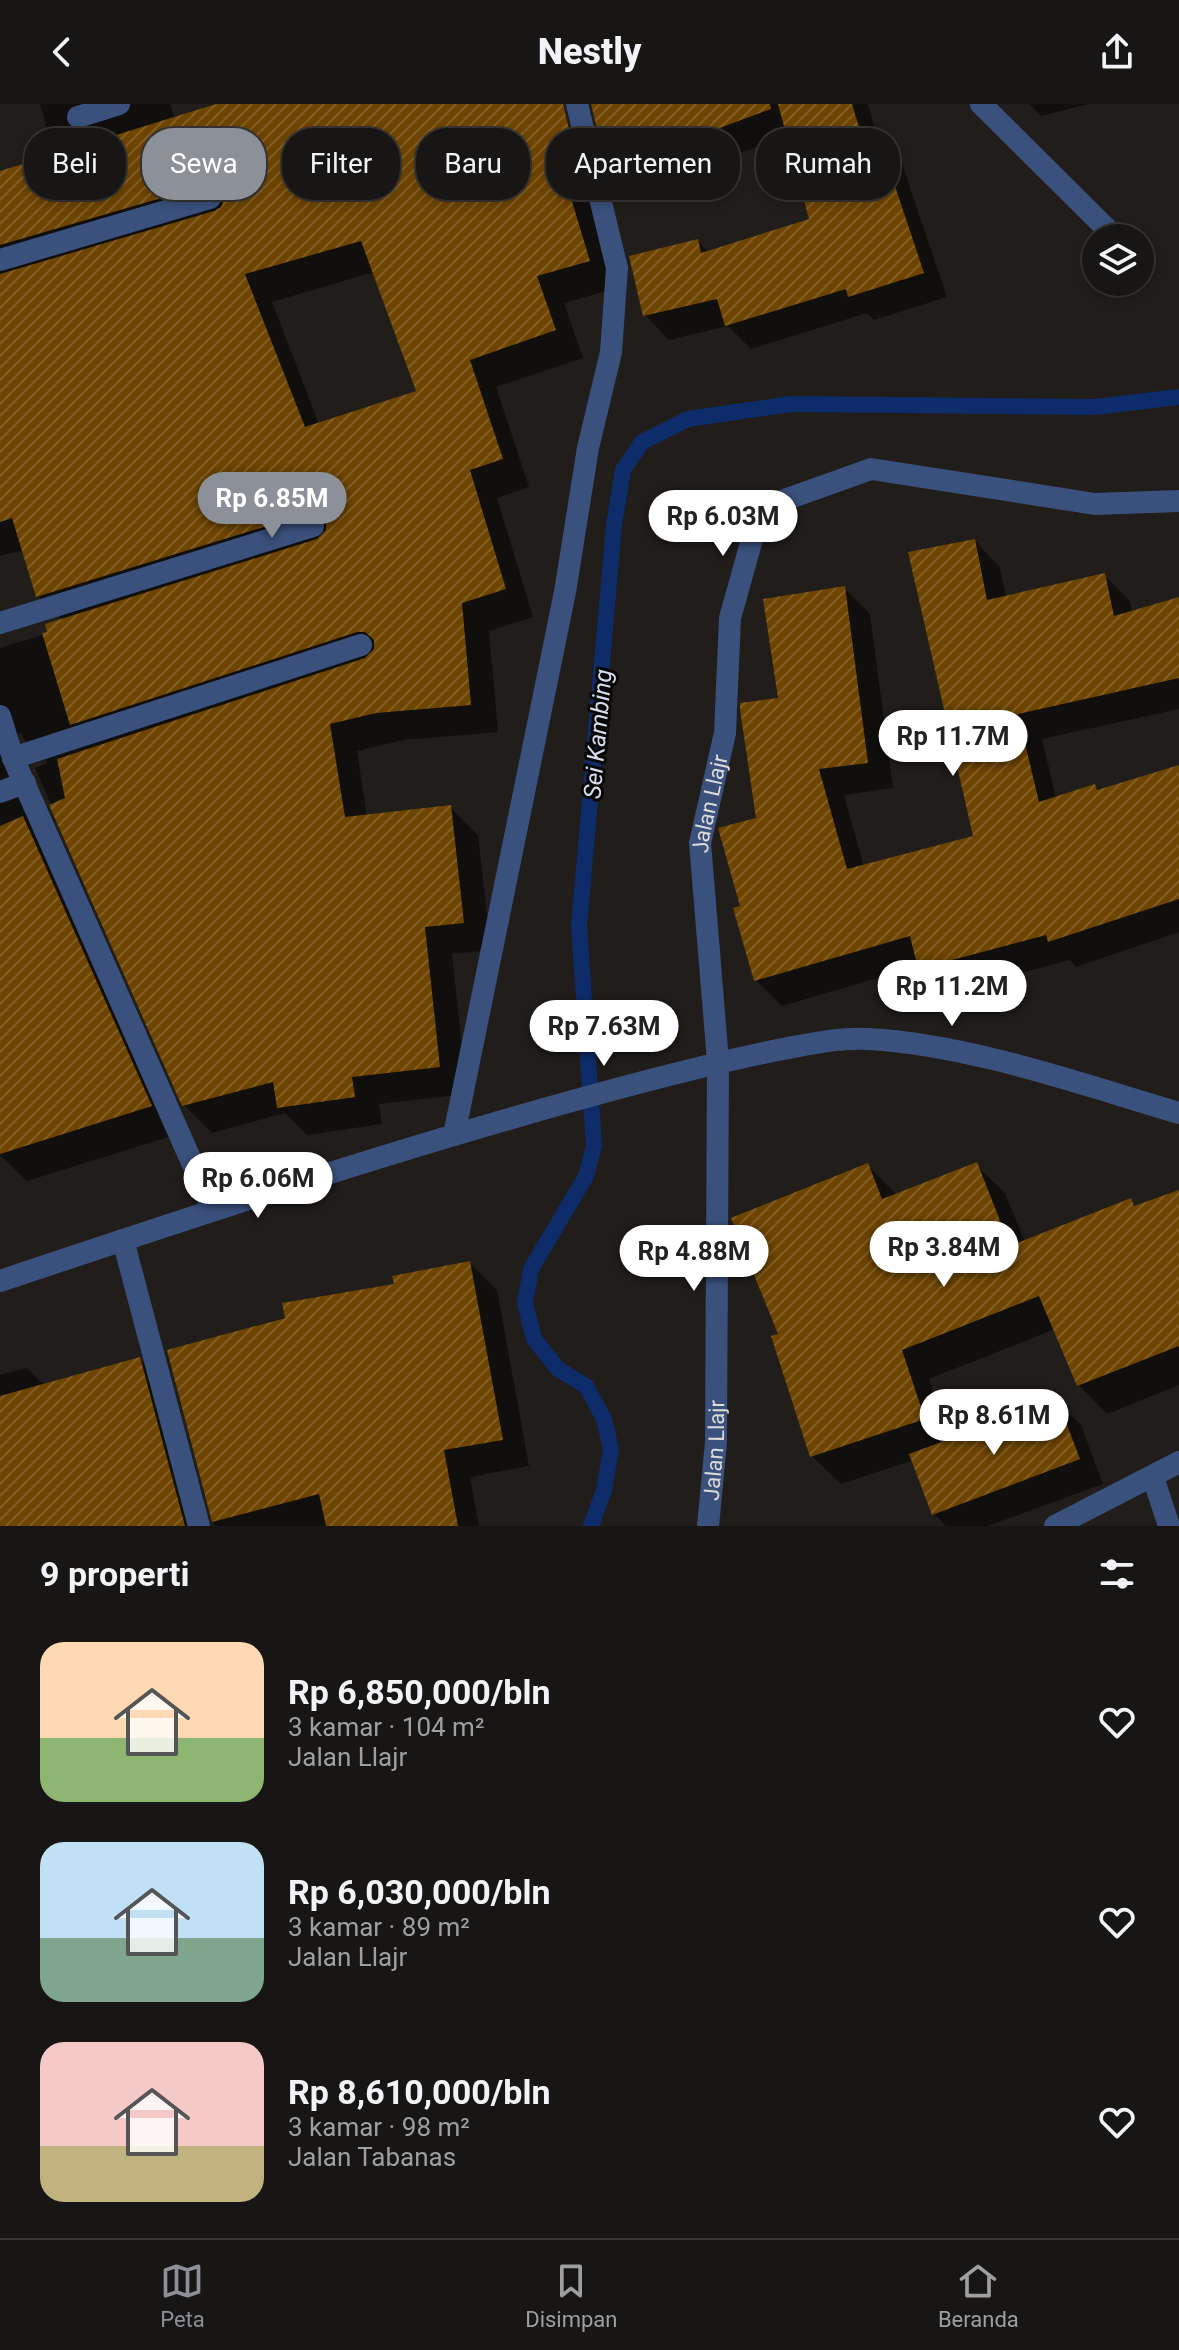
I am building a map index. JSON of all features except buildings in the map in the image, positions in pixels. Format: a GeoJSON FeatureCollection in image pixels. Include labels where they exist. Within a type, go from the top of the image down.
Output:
{"type":"FeatureCollection","features":[{"type":"Feature","properties":{"kind":"street"},"geometry":{"type":"LineString","coordinates":[[78,117],[119,104]]}},
{"type":"Feature","properties":{"kind":"street"},"geometry":{"type":"LineString","coordinates":[[981,104],[1102,224]]}},
{"type":"Feature","properties":{"kind":"street"},"geometry":{"type":"LineString","coordinates":[[454,1135],[565,592],[588,448],[611,352],[617,268],[584,107]]}},
{"type":"Feature","properties":{"kind":"street"},"geometry":{"type":"LineString","coordinates":[[0,260],[203,200]]}},
{"type":"Feature","properties":{"kind":"street","name":"Jalan Llajr"},"geometry":{"type":"LineString","coordinates":[[708,1526],[716,1442],[718,1061],[700,843],[725,733],[730,618],[754,532],[773,504],[871,469],[1095,504],[1179,501]]}},
{"type":"Feature","properties":{"kind":"street"},"geometry":{"type":"LineString","coordinates":[[0,623],[313,526]]}},
{"type":"Feature","properties":{"kind":"street"},"geometry":{"type":"LineString","coordinates":[[13,758],[361,645]]}},
{"type":"Feature","properties":{"kind":"street"},"geometry":{"type":"LineString","coordinates":[[0,716],[13,758],[213,1210]]}},
{"type":"Feature","properties":{"kind":"street"},"geometry":{"type":"LineString","coordinates":[[0,792],[25,783]]}},
{"type":"Feature","properties":{"kind":"street"},"geometry":{"type":"LineString","coordinates":[[0,1281],[213,1210],[503,1120],[718,1061],[829,1040],[866,1039],[929,1046],[1055,1076],[1179,1113]]}},
{"type":"Feature","properties":{"kind":"street"},"geometry":{"type":"LineString","coordinates":[[123,1240],[199,1526]]}},
{"type":"Feature","properties":{"kind":"street"},"geometry":{"type":"LineString","coordinates":[[1055,1526],[1179,1462]]}},
{"type":"Feature","properties":{"kind":"street"},"geometry":{"type":"LineString","coordinates":[[1153,1477],[1169,1526]]}},
{"type":"Feature","properties":{"kind":"waterway","name":"Sei Kambing"},"geometry":{"type":"LineString","coordinates":[[591,1526],[604,1490],[611,1449],[604,1419],[586,1386],[558,1369],[534,1339],[525,1303],[531,1269],[586,1176],[594,1146],[579,926],[614,525],[623,470],[642,442],[688,419],[791,404],[1095,407],[1179,397]]}}]}
